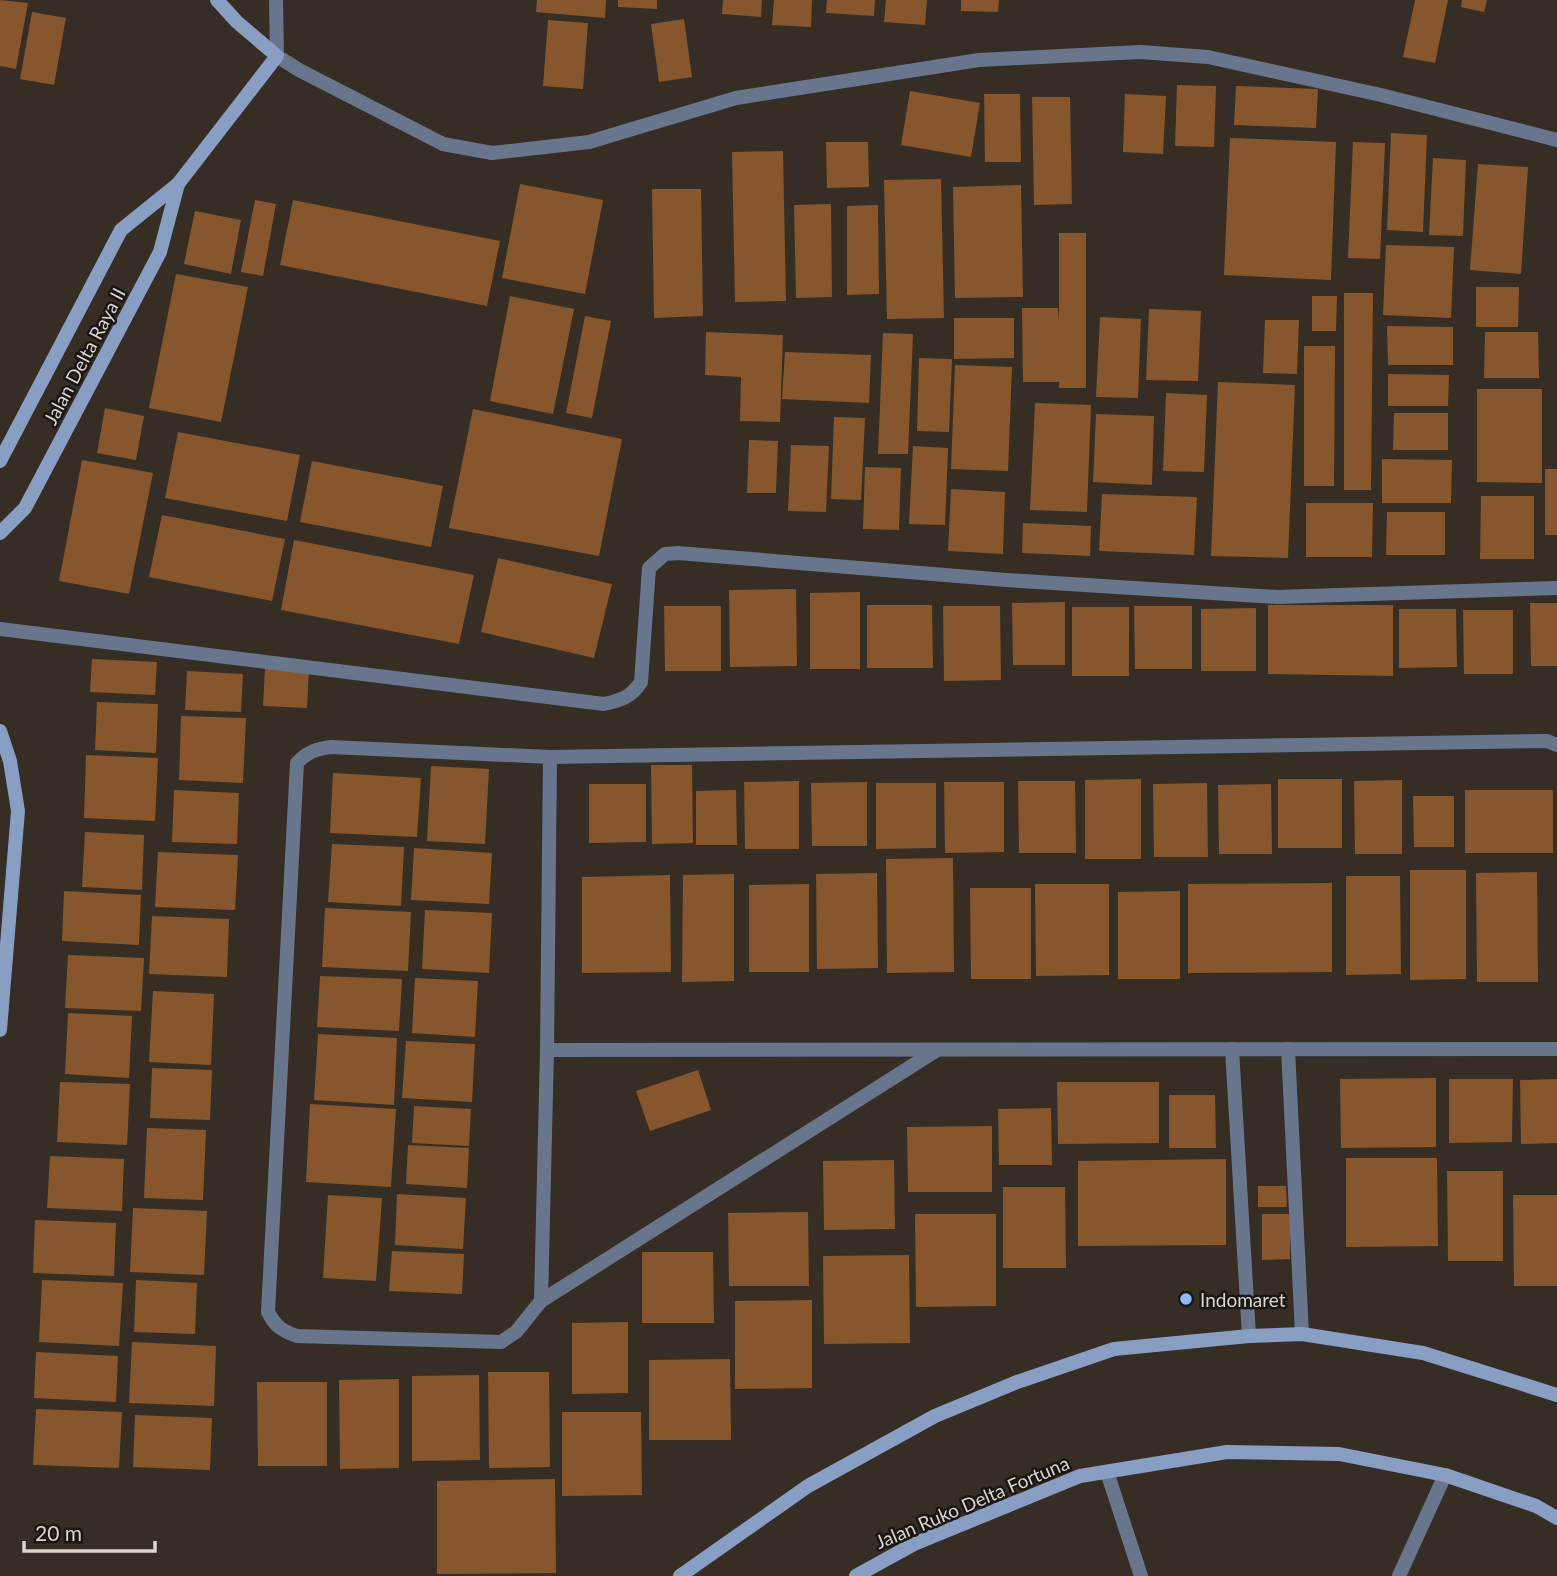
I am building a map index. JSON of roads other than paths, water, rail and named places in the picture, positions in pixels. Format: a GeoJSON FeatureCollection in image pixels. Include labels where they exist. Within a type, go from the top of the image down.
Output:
{"type":"FeatureCollection","features":[{"type":"Feature","properties":{"kind":"street"},"geometry":{"type":"LineString","coordinates":[[217,0],[237,22],[276,56],[299,70],[443,144],[492,153],[589,142],[736,98],[979,60],[1140,52],[1208,57],[1557,140]]}},
{"type":"Feature","properties":{"kind":"street"},"geometry":{"type":"LineString","coordinates":[[276,0],[276,56]]}},
{"type":"Feature","properties":{"kind":"street","name":"Jalan Delta Raya II"},"geometry":{"type":"LineString","coordinates":[[0,461],[121,230],[178,184],[276,56]]}},
{"type":"Feature","properties":{"kind":"street","name":"Jalan Delta Raya II"},"geometry":{"type":"LineString","coordinates":[[0,533],[25,509],[160,252],[178,184]]}},
{"type":"Feature","properties":{"kind":"street"},"geometry":{"type":"LineString","coordinates":[[0,629],[604,704],[623,700],[634,692],[641,682],[649,568],[665,554],[1277,597],[1557,588]]}},
{"type":"Feature","properties":{"kind":"street"},"geometry":{"type":"LineString","coordinates":[[0,731],[10,761],[18,811],[0,1030]]}},
{"type":"Feature","properties":{"kind":"street"},"geometry":{"type":"LineString","coordinates":[[937,1049],[541,1301],[510,1338],[501,1342],[297,1336],[284,1332],[274,1324],[268,1312],[297,763],[305,754],[318,748],[550,757],[1547,741],[1557,745]]}},
{"type":"Feature","properties":{"kind":"street"},"geometry":{"type":"LineString","coordinates":[[541,1301],[550,757]]}},
{"type":"Feature","properties":{"kind":"street"},"geometry":{"type":"LineString","coordinates":[[1232,1049],[1249,1336]]}},
{"type":"Feature","properties":{"kind":"street"},"geometry":{"type":"LineString","coordinates":[[1289,1049],[1302,1334]]}},
{"type":"Feature","properties":{"kind":"street"},"geometry":{"type":"LineString","coordinates":[[547,1050],[1557,1049]]}},
{"type":"Feature","properties":{"kind":"street"},"geometry":{"type":"LineString","coordinates":[[680,1576],[808,1486],[935,1416],[1017,1382],[1114,1349],[1249,1336],[1302,1334],[1423,1353],[1557,1395]]}},
{"type":"Feature","properties":{"kind":"street","name":"Jalan Ruko Delta Fortuna"},"geometry":{"type":"LineString","coordinates":[[856,1576],[914,1544],[1080,1476],[1227,1452],[1339,1454],[1445,1475],[1536,1507],[1557,1518]]}},
{"type":"Feature","properties":{"kind":"street"},"geometry":{"type":"LineString","coordinates":[[1107,1472],[1141,1576]]}},
{"type":"Feature","properties":{"kind":"street"},"geometry":{"type":"LineString","coordinates":[[1399,1576],[1445,1475]]}},
{"type":"Feature","properties":{"kind":"place","name":"Indomaret"},"geometry":{"type":"Point","coordinates":[1186,1299]}}]}
